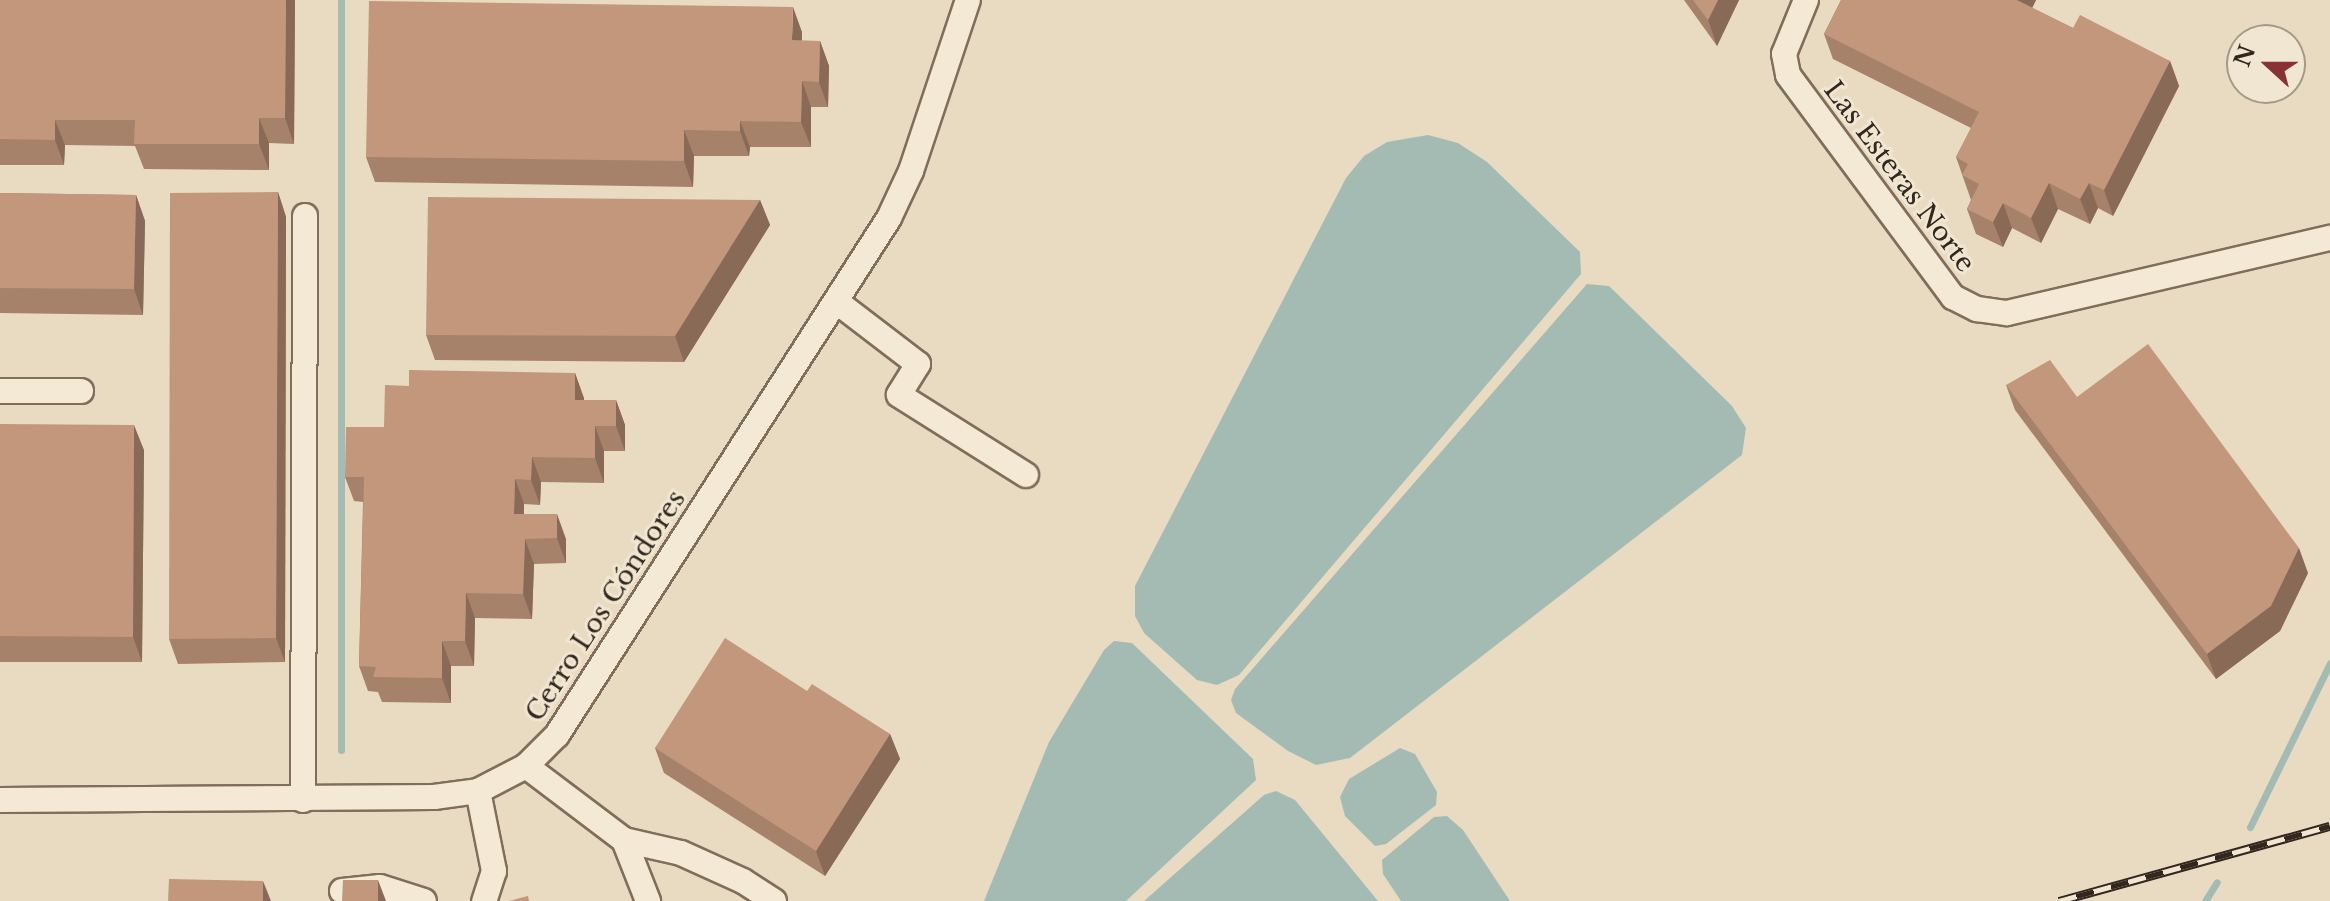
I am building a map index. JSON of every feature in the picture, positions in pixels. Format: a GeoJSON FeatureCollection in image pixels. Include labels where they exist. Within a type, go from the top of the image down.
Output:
{"type":"FeatureCollection","features":[{"type":"Feature","properties":{"kind":"street","name":"Cerro Los Cóndores"},"geometry":{"type":"LineString","coordinates":[[0,800],[303,800],[478,791],[526,766],[557,735],[837,302],[900,195],[968,0]]}},
{"type":"Feature","properties":{"kind":"street","name":"Las Esteras Norte"},"geometry":{"type":"LineString","coordinates":[[1806,0],[1787,43],[1788,75],[1953,297],[1977,309],[2007,313],[2330,238]]}},
{"type":"Feature","properties":{"kind":"street"},"geometry":{"type":"LineString","coordinates":[[303,800],[305,216]]}},
{"type":"Feature","properties":{"kind":"street"},"geometry":{"type":"LineString","coordinates":[[837,302],[918,364],[899,395],[1026,475]]}},
{"type":"Feature","properties":{"kind":"street"},"geometry":{"type":"LineString","coordinates":[[0,391],[81,391]]}},
{"type":"Feature","properties":{"kind":"street"},"geometry":{"type":"LineString","coordinates":[[526,766],[624,840],[681,853],[743,881],[774,901]]}},
{"type":"Feature","properties":{"kind":"street"},"geometry":{"type":"LineString","coordinates":[[478,791],[494,871],[484,901]]}},
{"type":"Feature","properties":{"kind":"street"},"geometry":{"type":"LineString","coordinates":[[624,840],[648,901]]}},
{"type":"Feature","properties":{"kind":"street"},"geometry":{"type":"LineString","coordinates":[[342,891],[380,887],[424,901]]}},
{"type":"Feature","properties":{"kind":"water"},"geometry":{"type":"Polygon","coordinates":[[[1428,135],[1458,143],[1487,162],[1580,252],[1581,274],[1239,675],[1217,685],[1197,680],[1144,633],[1135,616],[1135,586],[1346,178],[1364,156],[1387,142],[1428,135]]]}},
{"type":"Feature","properties":{"kind":"water"},"geometry":{"type":"Polygon","coordinates":[[[1587,284],[1609,286],[1732,406],[1746,428],[1742,455],[1350,758],[1316,765],[1288,751],[1236,713],[1231,700],[1235,689],[1587,284]]]}},
{"type":"Feature","properties":{"kind":"water"},"geometry":{"type":"Polygon","coordinates":[[[1114,641],[1132,643],[1253,759],[1256,780],[1126,901],[984,901],[1049,742],[1104,650],[1114,641]]]}},
{"type":"Feature","properties":{"kind":"water"},"geometry":{"type":"Polygon","coordinates":[[[1400,748],[1415,754],[1437,792],[1436,805],[1386,844],[1375,846],[1345,816],[1340,797],[1349,779],[1400,748]]]}},
{"type":"Feature","properties":{"kind":"water"},"geometry":{"type":"Polygon","coordinates":[[[1276,791],[1295,800],[1378,901],[1144,901],[1264,795],[1276,791]]]}},
{"type":"Feature","properties":{"kind":"water"},"geometry":{"type":"Polygon","coordinates":[[[1447,816],[1463,830],[1510,901],[1401,901],[1383,874],[1382,860],[1434,817],[1447,816]]]}},
{"type":"Feature","properties":{"kind":"building"},"geometry":{"type":"Polygon","coordinates":[[[0,0],[286,0],[285,118],[259,118],[259,144],[134,144],[135,120],[55,120],[55,140],[0,139],[0,0]]]}},
{"type":"Feature","properties":{"kind":"building"},"geometry":{"type":"Polygon","coordinates":[[[1693,0],[1718,0],[1708,20],[1693,0]]]}},
{"type":"Feature","properties":{"kind":"building"},"geometry":{"type":"Polygon","coordinates":[[[1841,0],[2017,0],[2073,28],[2080,15],[2170,61],[2104,190],[2089,183],[2080,199],[2049,183],[2031,218],[2003,203],[1993,222],[1967,209],[1979,184],[1962,175],[1968,164],[1956,157],[1979,112],[1824,34],[1841,0]]]}},
{"type":"Feature","properties":{"kind":"building"},"geometry":{"type":"Polygon","coordinates":[[[369,1],[793,7],[792,40],[820,41],[819,82],[802,81],[801,122],[740,121],[740,131],[684,130],[684,161],[366,157],[369,1]]]}},
{"type":"Feature","properties":{"kind":"building"},"geometry":{"type":"Polygon","coordinates":[[[278,192],[276,638],[169,639],[170,193],[278,192]]]}},
{"type":"Feature","properties":{"kind":"building"},"geometry":{"type":"Polygon","coordinates":[[[0,193],[136,195],[134,289],[0,288],[0,193]]]}},
{"type":"Feature","properties":{"kind":"building"},"geometry":{"type":"Polygon","coordinates":[[[428,197],[760,200],[675,336],[426,335],[428,197]]]}},
{"type":"Feature","properties":{"kind":"building"},"geometry":{"type":"Polygon","coordinates":[[[2148,344],[2299,548],[2271,606],[2207,654],[2006,385],[2050,360],[2077,397],[2148,344]]]}},
{"type":"Feature","properties":{"kind":"building"},"geometry":{"type":"Polygon","coordinates":[[[409,370],[575,373],[575,400],[616,400],[616,426],[595,426],[595,458],[532,457],[531,480],[515,479],[514,514],[557,514],[557,538],[525,539],[523,594],[466,593],[465,641],[442,641],[442,678],[373,677],[376,667],[359,666],[364,477],[345,477],[346,427],[384,427],[385,385],[409,386],[409,370]]]}},
{"type":"Feature","properties":{"kind":"building"},"geometry":{"type":"Polygon","coordinates":[[[0,424],[134,425],[133,637],[0,636],[0,424]]]}},
{"type":"Feature","properties":{"kind":"building"},"geometry":{"type":"Polygon","coordinates":[[[725,638],[807,691],[812,684],[890,734],[816,851],[655,748],[725,638]]]}},
{"type":"Feature","properties":{"kind":"building"},"geometry":{"type":"Polygon","coordinates":[[[169,879],[263,881],[263,901],[168,901],[169,879]]]}},
{"type":"Feature","properties":{"kind":"building"},"geometry":{"type":"Polygon","coordinates":[[[343,880],[378,880],[378,901],[342,901],[343,880]]]}},
{"type":"Feature","properties":{"kind":"building"},"geometry":{"type":"Polygon","coordinates":[[[528,896],[529,901],[509,901],[528,896]]]}},
{"type":"Feature","properties":{"kind":"waterway"},"geometry":{"type":"LineString","coordinates":[[341,0],[341,750]]}},
{"type":"Feature","properties":{"kind":"waterway"},"geometry":{"type":"LineString","coordinates":[[2250,827],[2330,663]]}},
{"type":"Feature","properties":{"kind":"waterway"},"geometry":{"type":"LineString","coordinates":[[2205,901],[2217,882]]}},
{"type":"Feature","properties":{"kind":"railway"},"geometry":{"type":"LineString","coordinates":[[2059,901],[2330,826]]}}]}
